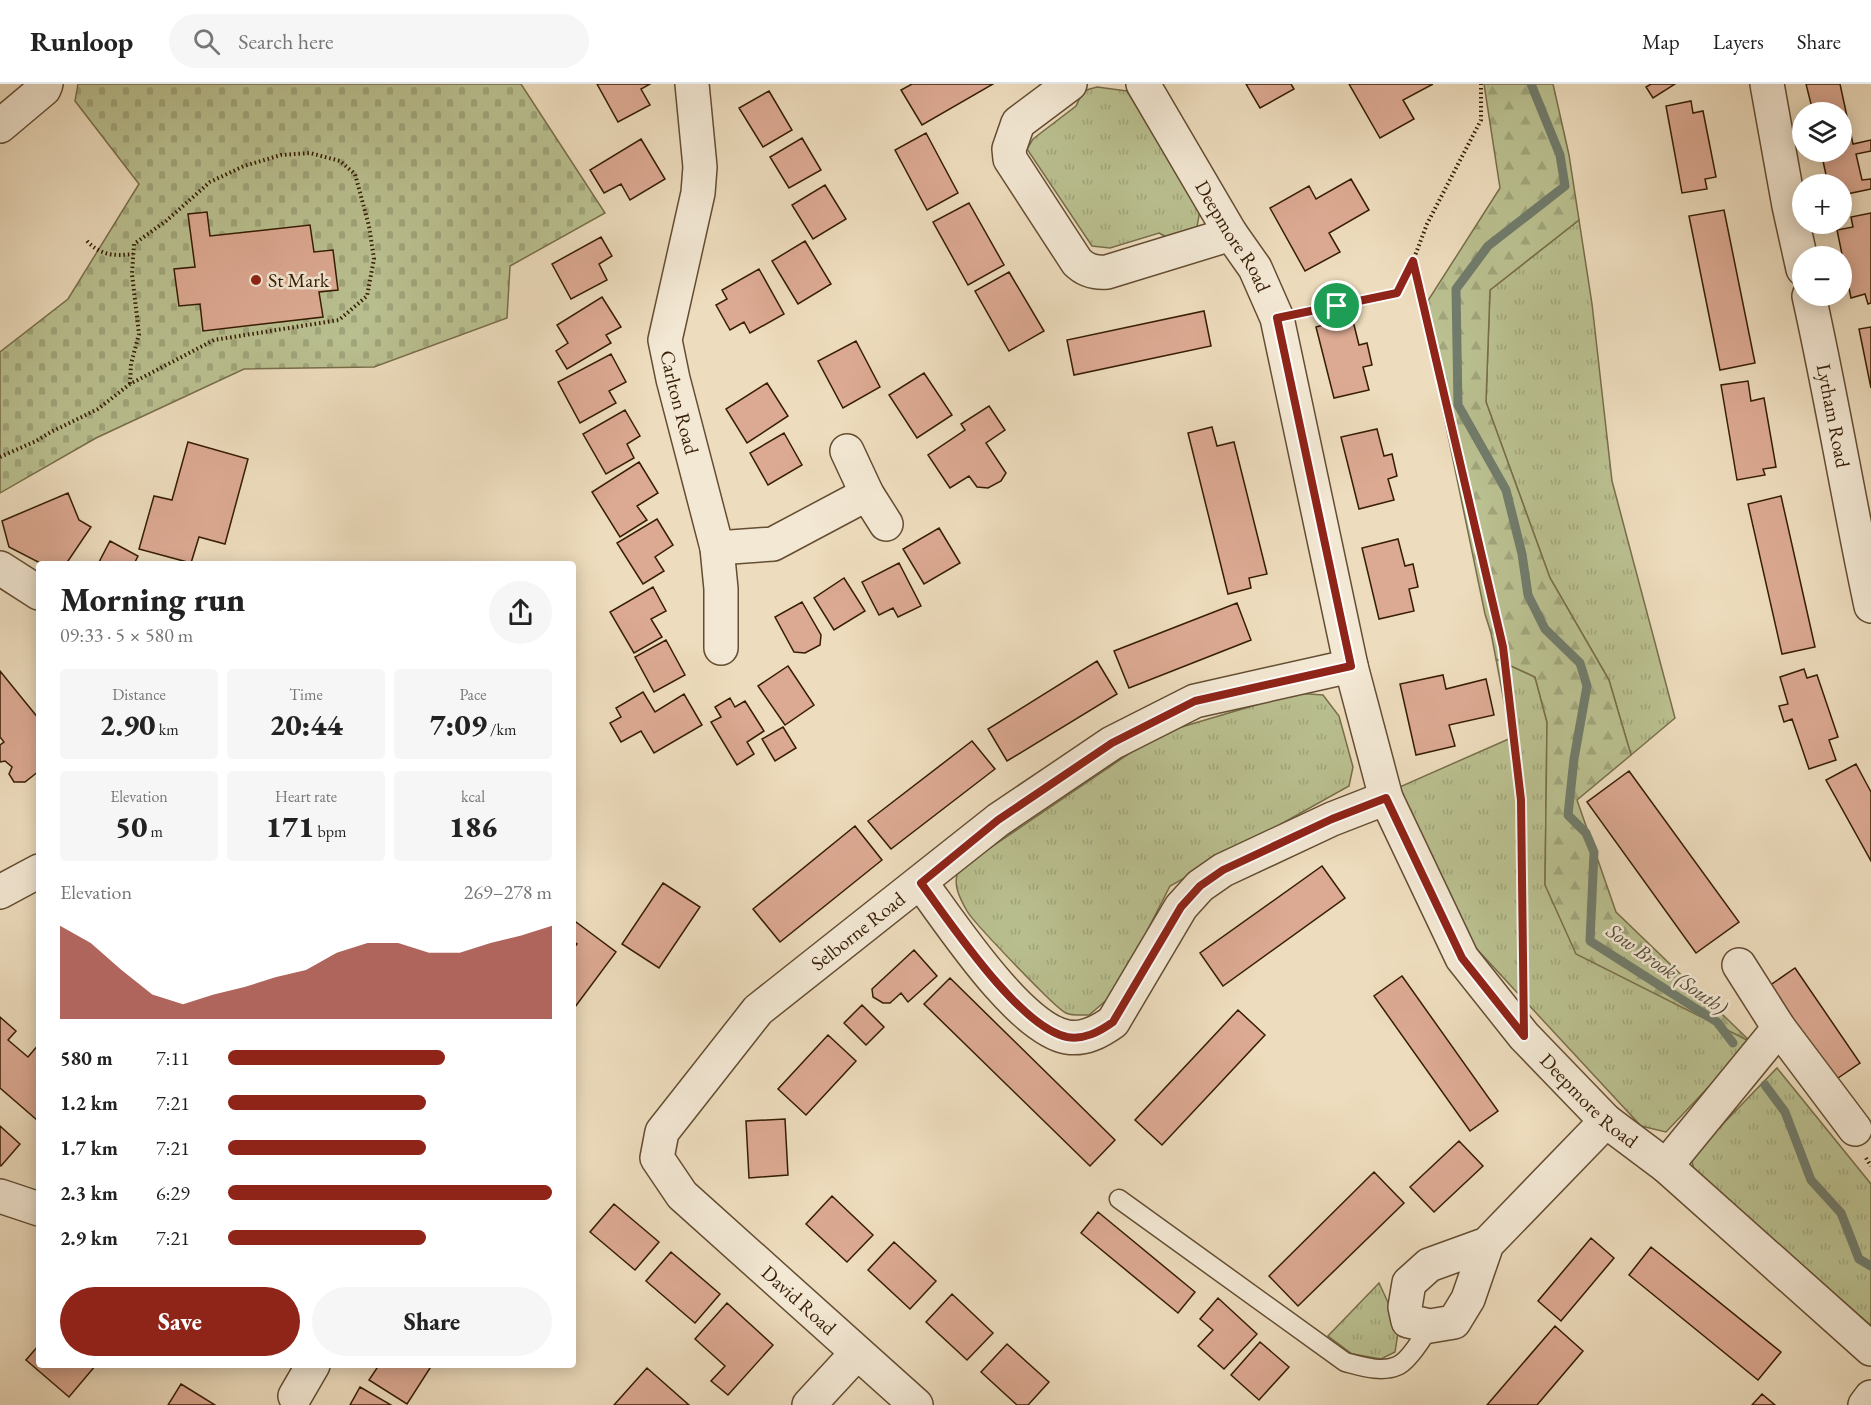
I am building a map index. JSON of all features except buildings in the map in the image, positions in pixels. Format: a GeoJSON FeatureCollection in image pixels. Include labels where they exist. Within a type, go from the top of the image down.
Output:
{"type":"FeatureCollection","features":[{"type":"Feature","properties":{"kind":"street"},"geometry":{"type":"LineString","coordinates":[[0,126],[44,89],[46,84]]}},
{"type":"Feature","properties":{"kind":"street","name":"Carlton Road"},"geometry":{"type":"LineString","coordinates":[[692,84],[700,167],[698,194],[665,340],[717,548],[721,589],[721,648]]}},
{"type":"Feature","properties":{"kind":"street"},"geometry":{"type":"LineString","coordinates":[[1070,84],[1018,123],[1009,149],[1010,159],[1083,268],[1097,273],[1107,272],[1231,234]]}},
{"type":"Feature","properties":{"kind":"street","name":"Deepmore Road"},"geometry":{"type":"LineString","coordinates":[[1143,84],[1231,234],[1255,268],[1277,318],[1351,666],[1386,798],[1462,958],[1524,1036],[1606,1121],[1666,1166],[1871,1349]]}},
{"type":"Feature","properties":{"kind":"street"},"geometry":{"type":"LineString","coordinates":[[1767,84],[1798,246]]}},
{"type":"Feature","properties":{"kind":"street","name":"Lytham Road"},"geometry":{"type":"LineString","coordinates":[[1811,306],[1827,378],[1854,530],[1871,606]]}},
{"type":"Feature","properties":{"kind":"street"},"geometry":{"type":"LineString","coordinates":[[847,452],[867,494],[886,524]]}},
{"type":"Feature","properties":{"kind":"street"},"geometry":{"type":"LineString","coordinates":[[717,548],[773,544],[867,494]]}},
{"type":"Feature","properties":{"kind":"street"},"geometry":{"type":"LineString","coordinates":[[0,568],[36,591]]}},
{"type":"Feature","properties":{"kind":"street","name":"Selborne Road"},"geometry":{"type":"LineString","coordinates":[[682,1195],[657,1158],[662,1132],[758,1010],[998,820],[1112,743],[1195,701],[1351,666]]}},
{"type":"Feature","properties":{"kind":"street"},"geometry":{"type":"LineString","coordinates":[[921,883],[1001,989],[1047,1030],[1068,1037],[1087,1036],[1113,1022],[1181,907],[1200,886],[1223,870],[1312,828],[1386,798]]}},
{"type":"Feature","properties":{"kind":"street"},"geometry":{"type":"LineString","coordinates":[[0,892],[36,873]]}},
{"type":"Feature","properties":{"kind":"street"},"geometry":{"type":"LineString","coordinates":[[1739,965],[1779,1028],[1855,1129]]}},
{"type":"Feature","properties":{"kind":"street"},"geometry":{"type":"LineString","coordinates":[[1666,1166],[1779,1028]]}},
{"type":"Feature","properties":{"kind":"street"},"geometry":{"type":"LineString","coordinates":[[1487,1244],[1429,1265],[1409,1283],[1405,1307],[1408,1321],[1430,1326],[1454,1322],[1468,1299],[1487,1244],[1606,1121]]}},
{"type":"Feature","properties":{"kind":"street","name":"David Road"},"geometry":{"type":"LineString","coordinates":[[682,1195],[916,1405]]}},
{"type":"Feature","properties":{"kind":"street"},"geometry":{"type":"LineString","coordinates":[[0,1196],[36,1208]]}},
{"type":"Feature","properties":{"kind":"street"},"geometry":{"type":"LineString","coordinates":[[809,1405],[857,1353]]}},
{"type":"Feature","properties":{"kind":"street"},"geometry":{"type":"LineString","coordinates":[[295,1396],[311,1368]]}},
{"type":"Feature","properties":{"kind":"street"},"geometry":{"type":"LineString","coordinates":[[1865,1405],[1871,1397]]}},
{"type":"Feature","properties":{"kind":"lane"},"geometry":{"type":"LineString","coordinates":[[1119,1199],[1345,1362],[1374,1369],[1398,1366],[1420,1343],[1430,1326]]}},
{"type":"Feature","properties":{"kind":"path"},"geometry":{"type":"LineString","coordinates":[[1277,318],[1397,293],[1413,261],[1427,224],[1481,120],[1481,84]]}},
{"type":"Feature","properties":{"kind":"path"},"geometry":{"type":"LineString","coordinates":[[0,457],[98,409],[130,384],[214,340],[339,320],[368,296],[374,259],[369,226],[355,174],[340,161],[310,153],[282,155],[244,166],[210,182],[134,244],[132,274],[139,334],[130,364],[130,384]]}},
{"type":"Feature","properties":{"kind":"path"},"geometry":{"type":"LineString","coordinates":[[87,241],[92,247],[110,256],[133,254]]}},
{"type":"Feature","properties":{"kind":"path"},"geometry":{"type":"LineString","coordinates":[[1413,261],[1503,647],[1521,800],[1524,1036]]}},
{"type":"Feature","properties":{"kind":"green space"},"geometry":{"type":"Polygon","coordinates":[[[78,84],[521,84],[605,213],[510,266],[507,318],[374,367],[244,369],[96,438],[0,493],[0,352],[68,299],[139,184],[75,101],[78,84]]]}},
{"type":"Feature","properties":{"kind":"green space"},"geometry":{"type":"Polygon","coordinates":[[[1484,84],[1553,84],[1569,155],[1579,220],[1490,290],[1486,402],[1550,578],[1609,680],[1631,755],[1577,800],[1616,912],[1751,1042],[1576,954],[1545,885],[1547,722],[1535,677],[1496,659],[1422,310],[1500,188],[1484,84]]]}},
{"type":"Feature","properties":{"kind":"green space"},"geometry":{"type":"Polygon","coordinates":[[[1097,87],[1127,91],[1200,210],[1197,227],[1187,234],[1179,238],[1170,238],[1159,233],[1110,248],[1092,246],[1027,149],[1033,139],[1076,106],[1083,91],[1097,87]]]}},
{"type":"Feature","properties":{"kind":"green space"},"geometry":{"type":"Polygon","coordinates":[[[1579,220],[1592,304],[1612,481],[1675,718],[1631,755],[1609,680],[1550,578],[1486,402],[1490,290],[1579,220]]]}},
{"type":"Feature","properties":{"kind":"green space"},"geometry":{"type":"Polygon","coordinates":[[[1496,659],[1535,677],[1547,722],[1545,885],[1751,1042],[1666,1132],[1641,1126],[1474,946],[1395,789],[1511,738],[1496,659]]]}},
{"type":"Feature","properties":{"kind":"green space"},"geometry":{"type":"Polygon","coordinates":[[[1296,693],[1323,695],[1339,716],[1353,767],[1349,786],[1170,886],[1116,992],[1089,1015],[1071,1015],[1059,1008],[1015,965],[967,911],[956,885],[959,869],[1158,734],[1296,693]]]}},
{"type":"Feature","properties":{"kind":"green space"},"geometry":{"type":"Polygon","coordinates":[[[1777,1068],[1871,1184],[1871,1326],[1696,1178],[1691,1157],[1777,1068]]]}},
{"type":"Feature","properties":{"kind":"green space"},"geometry":{"type":"Polygon","coordinates":[[[1379,1283],[1399,1326],[1395,1352],[1381,1359],[1352,1354],[1328,1336],[1379,1283]]]}},
{"type":"Feature","properties":{"kind":"waterway","name":"Sow Brook (South)"},"geometry":{"type":"LineString","coordinates":[[1531,84],[1560,155],[1565,186],[1488,246],[1456,289],[1458,405],[1506,490],[1522,554],[1528,595],[1545,629],[1580,663],[1587,686],[1574,759],[1568,815],[1586,833],[1594,852],[1590,941],[1717,1022],[1733,1043]]}},
{"type":"Feature","properties":{"kind":"waterway","name":"Sow Brook (South)"},"geometry":{"type":"LineString","coordinates":[[1765,1085],[1785,1112],[1811,1180],[1841,1213],[1859,1259],[1871,1266]]}},
{"type":"Feature","properties":{"kind":"place","name":"St Mark"},"geometry":{"type":"Point","coordinates":[256,280]}},
{"type":"Feature","properties":{"kind":"route"},"geometry":{"type":"LineString","coordinates":[[1413,261],[1503,647],[1521,800],[1524,1036],[1462,958],[1386,798],[1332,819],[1223,870],[1200,886],[1181,907],[1113,1022],[1087,1036],[1068,1037],[1047,1030],[1001,989],[921,883],[998,820],[1112,743],[1195,701],[1351,666],[1277,318],[1337,306],[1397,293],[1413,261]]}}]}
